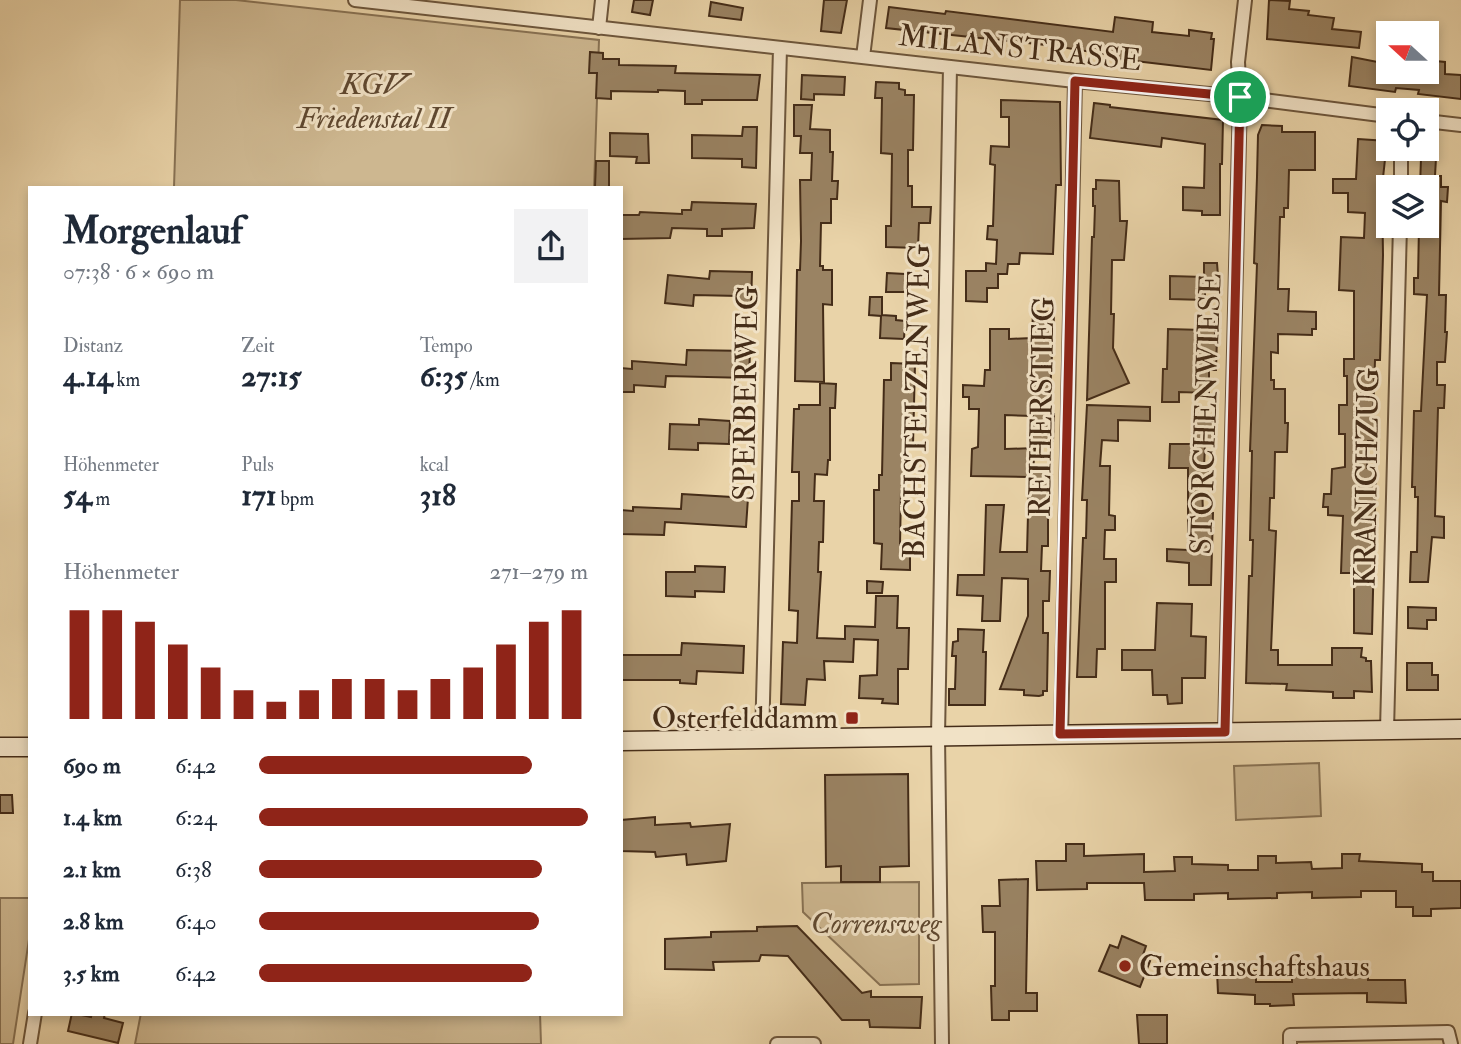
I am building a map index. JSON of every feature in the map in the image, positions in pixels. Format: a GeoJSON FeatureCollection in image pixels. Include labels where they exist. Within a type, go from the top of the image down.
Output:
{"type":"FeatureCollection","features":[{"type":"Feature","properties":{"kind":"street","name":"MILANSTRASSE"},"geometry":{"type":"LineString","coordinates":[[355,0],[426,4],[599,27],[1240,97],[1376,115]]}},
{"type":"Feature","properties":{"kind":"street"},"geometry":{"type":"LineString","coordinates":[[599,27],[602,0]]}},
{"type":"Feature","properties":{"kind":"street"},"geometry":{"type":"LineString","coordinates":[[863,57],[870,0]]}},
{"type":"Feature","properties":{"kind":"street","name":"STORCHENWIESE"},"geometry":{"type":"LineString","coordinates":[[1225,732],[1240,97],[1238,62],[1245,0]]}},
{"type":"Feature","properties":{"kind":"street","name":"SPERBERWEG"},"geometry":{"type":"LineString","coordinates":[[762,739],[780,48]]}},
{"type":"Feature","properties":{"kind":"street","name":"BACHSTELZENWEG"},"geometry":{"type":"LineString","coordinates":[[942,1044],[938,736],[950,67]]}},
{"type":"Feature","properties":{"kind":"street","name":"REIHERSTIEG"},"geometry":{"type":"LineString","coordinates":[[1060,734],[1075,81]]}},
{"type":"Feature","properties":{"kind":"street"},"geometry":{"type":"LineString","coordinates":[[1439,122],[1461,125]]}},
{"type":"Feature","properties":{"kind":"street","name":"KRANICHZUG"},"geometry":{"type":"LineString","coordinates":[[1387,730],[1400,238]]}},
{"type":"Feature","properties":{"kind":"street"},"geometry":{"type":"LineString","coordinates":[[623,741],[1461,729]]}},
{"type":"Feature","properties":{"kind":"street"},"geometry":{"type":"LineString","coordinates":[[0,747],[28,747]]}},
{"type":"Feature","properties":{"kind":"street"},"geometry":{"type":"LineString","coordinates":[[30,1044],[35,1016]]}},
{"type":"Feature","properties":{"kind":"street"},"geometry":{"type":"LineString","coordinates":[[1290,1044],[1290,1035],[1448,1032],[1451,1044]]}},
{"type":"Feature","properties":{"kind":"street"},"geometry":{"type":"LineString","coordinates":[[777,1044],[814,1044]]}},
{"type":"Feature","properties":{"kind":"green space","name":"KGV Friedenstal II"},"geometry":{"type":"Polygon","coordinates":[[[180,0],[236,0],[599,40],[594,186],[174,186],[180,0]]]}},
{"type":"Feature","properties":{"kind":"green space"},"geometry":{"type":"Polygon","coordinates":[[[1319,763],[1321,816],[1236,820],[1234,766],[1319,763]]]}},
{"type":"Feature","properties":{"kind":"green space","name":"Corrensweg"},"geometry":{"type":"Polygon","coordinates":[[[919,882],[919,984],[880,985],[803,912],[802,883],[919,882]]]}},
{"type":"Feature","properties":{"kind":"green space"},"geometry":{"type":"Polygon","coordinates":[[[0,898],[28,898],[28,946],[13,1044],[0,1044],[0,898]]]}},
{"type":"Feature","properties":{"kind":"green space"},"geometry":{"type":"Polygon","coordinates":[[[140,1016],[540,1016],[541,1044],[135,1044],[140,1016]]]}},
{"type":"Feature","properties":{"kind":"building"},"geometry":{"type":"Polygon","coordinates":[[[634,0],[653,0],[650,15],[632,12],[634,0]]]}},
{"type":"Feature","properties":{"kind":"building"},"geometry":{"type":"Polygon","coordinates":[[[824,0],[847,0],[841,33],[821,31],[824,0]]]}},
{"type":"Feature","properties":{"kind":"building"},"geometry":{"type":"Polygon","coordinates":[[[1269,0],[1290,1],[1289,9],[1309,11],[1308,15],[1334,18],[1332,29],[1361,32],[1359,48],[1267,39],[1269,0]]]}},
{"type":"Feature","properties":{"kind":"building"},"geometry":{"type":"Polygon","coordinates":[[[711,2],[743,8],[741,20],[709,16],[711,2]]]}},
{"type":"Feature","properties":{"kind":"building"},"geometry":{"type":"Polygon","coordinates":[[[889,7],[945,14],[946,11],[1113,32],[1115,17],[1153,22],[1152,32],[1189,36],[1189,30],[1212,33],[1211,39],[1214,39],[1211,70],[1110,58],[1110,55],[1055,46],[886,28],[889,7]]]}},
{"type":"Feature","properties":{"kind":"building"},"geometry":{"type":"Polygon","coordinates":[[[590,52],[603,53],[603,59],[619,59],[619,65],[676,66],[675,73],[760,75],[757,100],[702,100],[702,104],[685,104],[685,91],[658,90],[611,91],[611,99],[596,98],[597,73],[589,73],[590,52]]]}},
{"type":"Feature","properties":{"kind":"building"},"geometry":{"type":"Polygon","coordinates":[[[1352,57],[1376,62],[1376,84],[1439,84],[1439,61],[1445,62],[1445,74],[1461,75],[1461,99],[1418,94],[1419,90],[1396,88],[1395,92],[1349,86],[1352,57]]]}},
{"type":"Feature","properties":{"kind":"building"},"geometry":{"type":"Polygon","coordinates":[[[802,75],[845,77],[844,95],[814,94],[814,100],[801,99],[802,75]]]}},
{"type":"Feature","properties":{"kind":"building"},"geometry":{"type":"Polygon","coordinates":[[[876,82],[899,83],[899,89],[905,90],[905,95],[914,95],[913,150],[908,150],[908,186],[912,186],[912,207],[931,207],[930,223],[919,223],[918,248],[886,247],[886,226],[891,226],[892,154],[881,153],[882,98],[875,98],[876,82]]]}},
{"type":"Feature","properties":{"kind":"building"},"geometry":{"type":"Polygon","coordinates":[[[1001,100],[1060,102],[1061,185],[1056,185],[1053,254],[1020,253],[1019,264],[1008,264],[1007,274],[998,274],[998,288],[987,288],[987,302],[966,301],[966,271],[986,271],[986,263],[996,264],[997,240],[987,239],[988,226],[993,226],[995,165],[990,164],[991,146],[1009,147],[1009,117],[1001,117],[1001,100]]]}},
{"type":"Feature","properties":{"kind":"building"},"geometry":{"type":"Polygon","coordinates":[[[1094,103],[1223,120],[1220,215],[1202,215],[1202,211],[1183,210],[1183,187],[1204,188],[1205,144],[1162,138],[1161,147],[1090,138],[1094,103]]]}},
{"type":"Feature","properties":{"kind":"building"},"geometry":{"type":"Polygon","coordinates":[[[794,105],[812,105],[810,129],[830,130],[830,152],[833,152],[832,181],[838,181],[837,199],[831,199],[831,223],[821,223],[820,266],[823,266],[823,270],[832,270],[832,305],[823,304],[824,382],[795,381],[797,270],[800,270],[801,241],[800,180],[811,180],[812,153],[800,153],[801,136],[794,136],[794,105]]]}},
{"type":"Feature","properties":{"kind":"building"},"geometry":{"type":"Polygon","coordinates":[[[1262,125],[1282,126],[1282,132],[1315,132],[1315,170],[1289,170],[1288,208],[1284,208],[1284,217],[1280,217],[1278,289],[1289,289],[1288,311],[1316,312],[1316,329],[1312,329],[1312,335],[1278,334],[1278,353],[1271,352],[1271,380],[1274,380],[1274,389],[1285,389],[1285,423],[1288,423],[1287,452],[1275,452],[1274,498],[1270,498],[1269,530],[1276,531],[1271,650],[1278,650],[1278,665],[1332,665],[1332,648],[1362,648],[1361,657],[1371,661],[1372,692],[1354,691],[1354,698],[1333,698],[1333,692],[1286,690],[1287,684],[1246,683],[1249,576],[1252,576],[1253,540],[1250,540],[1250,451],[1257,264],[1254,263],[1258,135],[1262,125]]]}},
{"type":"Feature","properties":{"kind":"building"},"geometry":{"type":"Polygon","coordinates":[[[743,127],[757,127],[756,168],[742,167],[742,159],[692,158],[692,135],[742,136],[743,127]]]}},
{"type":"Feature","properties":{"kind":"building"},"geometry":{"type":"Polygon","coordinates":[[[610,133],[648,134],[649,163],[636,163],[637,157],[610,156],[610,133]]]}},
{"type":"Feature","properties":{"kind":"building"},"geometry":{"type":"Polygon","coordinates":[[[1358,139],[1376,140],[1376,161],[1385,161],[1383,175],[1376,175],[1376,238],[1383,238],[1380,360],[1375,360],[1375,441],[1368,441],[1367,468],[1376,468],[1372,634],[1354,633],[1354,573],[1341,573],[1343,516],[1328,515],[1328,507],[1323,507],[1324,494],[1331,494],[1332,469],[1345,467],[1345,434],[1339,434],[1339,405],[1347,405],[1344,359],[1354,359],[1354,291],[1339,290],[1341,237],[1364,238],[1365,213],[1348,212],[1348,193],[1333,193],[1333,179],[1356,179],[1358,139]]]}},
{"type":"Feature","properties":{"kind":"building"},"geometry":{"type":"Polygon","coordinates":[[[596,161],[609,161],[609,186],[595,186],[596,161]]]}},
{"type":"Feature","properties":{"kind":"building"},"geometry":{"type":"Polygon","coordinates":[[[1421,161],[1436,161],[1435,175],[1420,175],[1421,161]]]}},
{"type":"Feature","properties":{"kind":"building"},"geometry":{"type":"Polygon","coordinates":[[[1441,176],[1441,187],[1448,187],[1447,202],[1441,201],[1439,295],[1446,295],[1447,332],[1445,362],[1437,362],[1437,385],[1445,385],[1444,408],[1438,408],[1435,516],[1444,517],[1444,538],[1432,537],[1428,582],[1410,582],[1411,552],[1417,552],[1418,497],[1415,497],[1415,487],[1412,487],[1414,411],[1421,411],[1427,295],[1414,294],[1414,278],[1418,278],[1419,238],[1439,238],[1441,176]]]}},
{"type":"Feature","properties":{"kind":"building"},"geometry":{"type":"Polygon","coordinates":[[[1096,180],[1119,181],[1120,221],[1127,221],[1124,260],[1112,260],[1111,314],[1114,314],[1113,348],[1129,383],[1087,400],[1095,206],[1093,189],[1096,189],[1096,180]]]}},
{"type":"Feature","properties":{"kind":"building"},"geometry":{"type":"Polygon","coordinates":[[[692,202],[756,204],[754,228],[722,229],[722,236],[707,236],[707,229],[672,228],[670,238],[623,239],[623,215],[639,215],[640,212],[682,214],[682,210],[691,210],[692,202]]]}},
{"type":"Feature","properties":{"kind":"building"},"geometry":{"type":"Polygon","coordinates":[[[1204,263],[1217,263],[1219,289],[1205,289],[1205,300],[1170,299],[1170,276],[1204,277],[1204,263]]]}},
{"type":"Feature","properties":{"kind":"building"},"geometry":{"type":"Polygon","coordinates":[[[710,271],[752,272],[751,306],[738,306],[739,296],[694,295],[693,306],[665,303],[668,275],[709,279],[710,271]]]}},
{"type":"Feature","properties":{"kind":"building"},"geometry":{"type":"Polygon","coordinates":[[[887,273],[905,274],[905,292],[886,292],[887,273]]]}},
{"type":"Feature","properties":{"kind":"building"},"geometry":{"type":"Polygon","coordinates":[[[870,297],[882,297],[882,315],[896,316],[896,320],[905,321],[904,339],[880,338],[881,316],[869,315],[870,297]]]}},
{"type":"Feature","properties":{"kind":"building"},"geometry":{"type":"Polygon","coordinates":[[[1033,311],[1054,312],[1049,414],[1054,414],[1053,441],[1032,442],[1033,416],[1005,415],[1005,449],[1035,448],[1033,470],[1052,470],[1052,493],[1048,496],[1048,546],[1042,546],[1041,571],[1050,571],[1049,601],[1043,601],[1043,633],[1048,633],[1047,691],[1043,691],[1043,695],[1039,696],[1024,695],[1024,690],[1000,689],[1028,616],[1028,579],[1002,578],[1000,621],[982,621],[983,596],[957,595],[958,575],[984,575],[986,505],[1004,505],[1000,552],[1027,552],[1029,477],[971,476],[972,449],[978,447],[979,409],[969,409],[969,397],[963,397],[963,385],[984,386],[985,370],[990,370],[990,329],[1009,329],[1009,339],[1032,338],[1033,311]]]}},
{"type":"Feature","properties":{"kind":"building"},"geometry":{"type":"Polygon","coordinates":[[[1203,316],[1215,317],[1217,337],[1216,370],[1209,370],[1209,393],[1179,392],[1179,402],[1162,402],[1163,369],[1167,369],[1168,329],[1203,330],[1203,316]]]}},
{"type":"Feature","properties":{"kind":"building"},"geometry":{"type":"Polygon","coordinates":[[[687,350],[750,351],[749,378],[666,376],[665,387],[634,385],[634,392],[623,392],[623,368],[632,369],[632,361],[686,365],[687,350]]]}},
{"type":"Feature","properties":{"kind":"building"},"geometry":{"type":"Polygon","coordinates":[[[891,363],[915,364],[913,445],[906,444],[905,491],[901,491],[900,545],[910,545],[910,570],[881,569],[882,544],[874,543],[874,490],[879,490],[879,475],[882,475],[884,380],[891,380],[891,363]]]}},
{"type":"Feature","properties":{"kind":"building"},"geometry":{"type":"Polygon","coordinates":[[[820,383],[836,384],[835,408],[830,408],[830,460],[827,475],[815,474],[814,501],[824,501],[823,542],[819,542],[818,572],[821,572],[817,638],[845,639],[845,626],[875,627],[876,596],[898,596],[897,628],[909,628],[908,669],[898,669],[898,704],[882,703],[883,699],[859,698],[860,676],[877,675],[878,640],[854,639],[853,662],[824,661],[825,680],[807,679],[805,705],[781,704],[783,642],[797,643],[798,611],[789,610],[792,501],[799,501],[799,472],[792,472],[794,409],[799,409],[799,405],[820,405],[820,383]]]}},
{"type":"Feature","properties":{"kind":"building"},"geometry":{"type":"Polygon","coordinates":[[[1087,405],[1150,407],[1150,421],[1118,420],[1118,441],[1102,440],[1100,466],[1110,466],[1109,515],[1115,516],[1115,530],[1105,530],[1104,559],[1116,559],[1116,582],[1105,582],[1105,649],[1097,649],[1096,677],[1077,677],[1083,538],[1086,538],[1087,500],[1082,500],[1087,405]]]}},
{"type":"Feature","properties":{"kind":"building"},"geometry":{"type":"Polygon","coordinates":[[[699,419],[730,421],[729,444],[698,443],[698,450],[669,449],[670,424],[699,425],[699,419]]]}},
{"type":"Feature","properties":{"kind":"building"},"geometry":{"type":"Polygon","coordinates":[[[1192,421],[1215,422],[1215,445],[1205,444],[1204,468],[1209,468],[1209,486],[1202,486],[1203,513],[1213,513],[1211,585],[1189,585],[1189,563],[1167,561],[1167,549],[1188,550],[1188,468],[1169,468],[1170,444],[1192,444],[1192,421]]]}},
{"type":"Feature","properties":{"kind":"building"},"geometry":{"type":"Polygon","coordinates":[[[682,494],[748,498],[746,527],[665,522],[664,535],[623,534],[623,510],[633,511],[633,507],[681,509],[682,494]]]}},
{"type":"Feature","properties":{"kind":"building"},"geometry":{"type":"Polygon","coordinates":[[[695,566],[725,567],[724,592],[695,591],[695,597],[666,596],[666,572],[695,572],[695,566]]]}},
{"type":"Feature","properties":{"kind":"building"},"geometry":{"type":"Polygon","coordinates":[[[867,581],[883,582],[882,593],[867,593],[867,581]]]}},
{"type":"Feature","properties":{"kind":"building"},"geometry":{"type":"Polygon","coordinates":[[[1157,603],[1192,604],[1191,636],[1206,637],[1205,678],[1182,678],[1182,703],[1168,704],[1167,695],[1153,695],[1152,670],[1122,670],[1122,650],[1155,650],[1157,603]]]}},
{"type":"Feature","properties":{"kind":"building"},"geometry":{"type":"Polygon","coordinates":[[[1408,607],[1436,608],[1436,620],[1427,620],[1427,629],[1408,628],[1408,607]]]}},
{"type":"Feature","properties":{"kind":"building"},"geometry":{"type":"Polygon","coordinates":[[[958,629],[984,630],[985,705],[949,705],[949,689],[955,689],[956,656],[952,656],[953,642],[958,641],[958,629]]]}},
{"type":"Feature","properties":{"kind":"building"},"geometry":{"type":"Polygon","coordinates":[[[682,643],[744,646],[743,673],[697,671],[696,684],[680,683],[680,680],[623,680],[623,655],[681,655],[682,643]]]}},
{"type":"Feature","properties":{"kind":"building"},"geometry":{"type":"Polygon","coordinates":[[[1407,663],[1432,663],[1432,675],[1438,675],[1438,690],[1407,690],[1407,663]]]}},
{"type":"Feature","properties":{"kind":"building"},"geometry":{"type":"Polygon","coordinates":[[[908,774],[909,866],[880,867],[880,882],[841,882],[841,866],[826,867],[825,775],[908,774]]]}},
{"type":"Feature","properties":{"kind":"building"},"geometry":{"type":"Polygon","coordinates":[[[0,795],[12,795],[13,813],[0,813],[0,795]]]}},
{"type":"Feature","properties":{"kind":"building"},"geometry":{"type":"Polygon","coordinates":[[[655,817],[655,825],[690,823],[691,827],[730,824],[726,861],[687,865],[686,854],[656,857],[655,852],[623,851],[623,820],[655,817]]]}},
{"type":"Feature","properties":{"kind":"building"},"geometry":{"type":"Polygon","coordinates":[[[1066,844],[1084,844],[1084,856],[1144,854],[1144,872],[1175,871],[1174,857],[1192,857],[1192,864],[1228,865],[1228,870],[1258,870],[1258,856],[1276,856],[1276,863],[1311,862],[1312,869],[1342,868],[1342,854],[1360,854],[1359,861],[1422,864],[1422,872],[1433,872],[1433,881],[1461,881],[1461,908],[1431,909],[1431,916],[1413,916],[1413,907],[1396,907],[1396,891],[1361,891],[1361,897],[1312,898],[1312,892],[1277,893],[1277,898],[1228,899],[1228,893],[1194,894],[1194,900],[1145,900],[1144,883],[1087,883],[1087,889],[1037,890],[1036,861],[1066,861],[1066,844]]]}},
{"type":"Feature","properties":{"kind":"building"},"geometry":{"type":"Polygon","coordinates":[[[1028,879],[1026,993],[1037,993],[1037,1011],[1009,1011],[1009,1020],[992,1020],[991,986],[995,986],[995,932],[983,932],[982,906],[1000,906],[999,880],[1028,879]]]}},
{"type":"Feature","properties":{"kind":"building"},"geometry":{"type":"Polygon","coordinates":[[[797,926],[862,993],[871,991],[871,997],[922,997],[920,1028],[870,1027],[869,1020],[842,1020],[788,956],[761,955],[759,961],[713,962],[714,970],[665,969],[665,939],[711,937],[711,932],[757,931],[757,927],[797,926]]]}},
{"type":"Feature","properties":{"kind":"building","name":"Gemeinschaftshaus"},"geometry":{"type":"Polygon","coordinates":[[[1122,936],[1146,946],[1142,958],[1150,961],[1140,987],[1099,971],[1110,945],[1118,948],[1122,936]]]}},
{"type":"Feature","properties":{"kind":"building"},"geometry":{"type":"Polygon","coordinates":[[[1368,969],[1368,980],[1405,980],[1406,1003],[1367,1002],[1367,993],[1293,994],[1294,1005],[1270,1006],[1255,1004],[1255,995],[1218,993],[1217,971],[1256,971],[1256,982],[1292,982],[1292,970],[1368,969]]]}},
{"type":"Feature","properties":{"kind":"building"},"geometry":{"type":"Polygon","coordinates":[[[1137,1015],[1167,1015],[1167,1044],[1139,1044],[1137,1015]]]}},
{"type":"Feature","properties":{"kind":"building"},"geometry":{"type":"Polygon","coordinates":[[[71,1016],[104,1016],[123,1023],[118,1043],[68,1031],[71,1016]]]}},
{"type":"Feature","properties":{"kind":"place","name":"Osterfelddamm"},"geometry":{"type":"Point","coordinates":[852,718]}},
{"type":"Feature","properties":{"kind":"place","name":"Gemeinschaftshaus"},"geometry":{"type":"Point","coordinates":[1125,966]}},
{"type":"Feature","properties":{"kind":"route"},"geometry":{"type":"LineString","coordinates":[[1075,81],[1240,97],[1225,732],[1060,734],[1075,81]]}}]}
